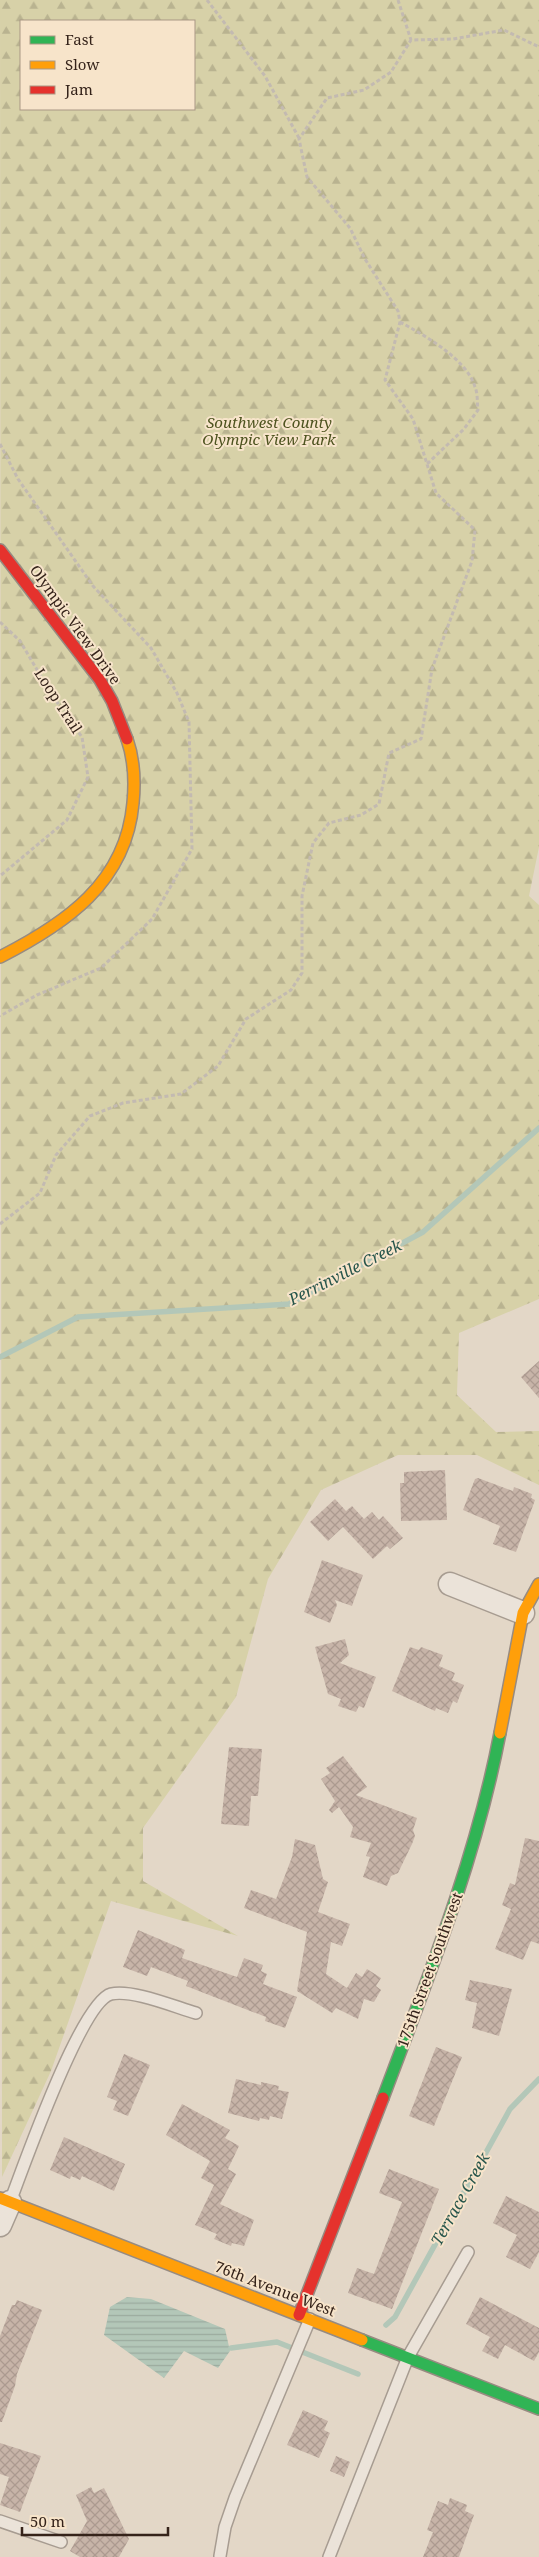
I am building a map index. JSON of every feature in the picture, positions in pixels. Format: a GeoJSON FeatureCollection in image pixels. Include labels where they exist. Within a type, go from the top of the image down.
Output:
{"type":"FeatureCollection","features":[{"type":"Feature","properties":{"kind":"street","name":"Olympic View Drive"},"geometry":{"type":"LineString","coordinates":[[0,550],[54,616],[111,699],[129,743],[134,789],[129,835],[119,860],[100,888],[61,924],[39,938],[0,957]]}},
{"type":"Feature","properties":{"kind":"street"},"geometry":{"type":"LineString","coordinates":[[450,1584],[523,1613]]}},
{"type":"Feature","properties":{"kind":"street","name":"175th Street Southwest"},"geometry":{"type":"LineString","coordinates":[[299,2315],[351,2185],[452,1915],[493,1769],[523,1613],[539,1584]]}},
{"type":"Feature","properties":{"kind":"street"},"geometry":{"type":"LineString","coordinates":[[0,2225],[5,2200]]}},
{"type":"Feature","properties":{"kind":"street","name":"76th Avenue West"},"geometry":{"type":"LineString","coordinates":[[5,2200],[539,2408]]}},
{"type":"Feature","properties":{"kind":"lane"},"geometry":{"type":"LineString","coordinates":[[5,2200],[69,2053],[96,2006],[109,1994],[124,1992],[196,2013]]}},
{"type":"Feature","properties":{"kind":"lane"},"geometry":{"type":"LineString","coordinates":[[329,2557],[408,2357],[468,2252]]}},
{"type":"Feature","properties":{"kind":"lane"},"geometry":{"type":"LineString","coordinates":[[220,2556],[225,2527],[235,2498],[310,2319]]}},
{"type":"Feature","properties":{"kind":"lane"},"geometry":{"type":"LineString","coordinates":[[0,2521],[61,2542]]}},
{"type":"Feature","properties":{"kind":"path"},"geometry":{"type":"LineString","coordinates":[[0,1224],[40,1193],[56,1155],[90,1116],[123,1102],[181,1094],[218,1066],[246,1019],[290,990],[302,973],[302,896],[313,843],[329,823],[361,815],[379,804],[389,753],[421,739],[432,669],[472,560],[475,530],[436,493],[414,419],[385,380],[400,322],[398,311],[365,258],[350,228],[307,177],[299,139],[265,76],[207,0]]}},
{"type":"Feature","properties":{"kind":"path"},"geometry":{"type":"LineString","coordinates":[[398,0],[411,40]]}},
{"type":"Feature","properties":{"kind":"path"},"geometry":{"type":"LineString","coordinates":[[411,40],[453,39],[504,30],[539,47]]}},
{"type":"Feature","properties":{"kind":"path"},"geometry":{"type":"LineString","coordinates":[[299,139],[327,98],[364,90],[391,72],[411,40]]}},
{"type":"Feature","properties":{"kind":"path"},"geometry":{"type":"LineString","coordinates":[[400,322],[428,337],[457,360],[475,386],[478,410],[464,429],[427,464]]}},
{"type":"Feature","properties":{"kind":"path","name":"Loop Trail"},"geometry":{"type":"LineString","coordinates":[[0,622],[20,641],[52,695],[82,737],[88,777],[67,820],[0,876]]}},
{"type":"Feature","properties":{"kind":"green space","name":"Southwest County Olympic View Park"},"geometry":{"type":"Polygon","coordinates":[[[0,0],[539,0],[539,847],[529,896],[539,905],[539,1299],[459,1333],[457,1395],[496,1432],[539,1431],[539,1485],[477,1455],[398,1455],[321,1490],[268,1579],[236,1697],[143,1828],[143,1881],[238,1936],[111,1901],[51,2071],[2,2177],[0,0]]]}},
{"type":"Feature","properties":{"kind":"shaded area"},"geometry":{"type":"Polygon","coordinates":[[[127,2297],[151,2299],[225,2329],[230,2351],[218,2368],[184,2351],[164,2378],[104,2335],[110,2307],[127,2297]]]}},
{"type":"Feature","properties":{"kind":"building"},"geometry":{"type":"Polygon","coordinates":[[[539,1361],[539,1398],[521,1377],[539,1361]]]}},
{"type":"Feature","properties":{"kind":"building"},"geometry":{"type":"Polygon","coordinates":[[[445,1470],[447,1520],[401,1521],[400,1483],[404,1483],[404,1472],[445,1470]]]}},
{"type":"Feature","properties":{"kind":"building"},"geometry":{"type":"Polygon","coordinates":[[[478,1478],[513,1491],[514,1487],[532,1494],[531,1498],[535,1500],[516,1552],[493,1544],[500,1526],[463,1510],[475,1479],[478,1478]]]}},
{"type":"Feature","properties":{"kind":"building"},"geometry":{"type":"Polygon","coordinates":[[[335,1499],[346,1511],[352,1506],[364,1519],[372,1512],[379,1520],[383,1516],[403,1538],[390,1549],[387,1546],[373,1559],[343,1527],[328,1541],[310,1522],[335,1499]]]}},
{"type":"Feature","properties":{"kind":"building"},"geometry":{"type":"Polygon","coordinates":[[[322,1560],[363,1575],[352,1606],[335,1600],[337,1605],[330,1623],[304,1612],[322,1560]]]}},
{"type":"Feature","properties":{"kind":"building"},"geometry":{"type":"Polygon","coordinates":[[[345,1639],[349,1655],[340,1663],[376,1677],[364,1708],[359,1706],[356,1712],[338,1706],[341,1699],[328,1694],[315,1647],[345,1639]]]}},
{"type":"Feature","properties":{"kind":"building"},"geometry":{"type":"Polygon","coordinates":[[[410,1647],[419,1650],[421,1647],[443,1655],[439,1666],[455,1673],[452,1680],[464,1685],[457,1703],[453,1701],[448,1713],[436,1708],[435,1711],[392,1691],[410,1647]]]}},
{"type":"Feature","properties":{"kind":"building"},"geometry":{"type":"Polygon","coordinates":[[[229,1747],[262,1749],[258,1796],[251,1796],[249,1826],[221,1824],[229,1747]]]}},
{"type":"Feature","properties":{"kind":"building"},"geometry":{"type":"Polygon","coordinates":[[[343,1756],[367,1787],[356,1795],[417,1818],[413,1830],[415,1836],[412,1844],[398,1873],[391,1876],[387,1886],[363,1877],[370,1857],[366,1856],[371,1843],[350,1837],[353,1827],[339,1807],[332,1813],[329,1810],[335,1801],[321,1779],[330,1773],[326,1768],[343,1756]]]}},
{"type":"Feature","properties":{"kind":"building"},"geometry":{"type":"Polygon","coordinates":[[[525,1838],[539,1841],[539,1944],[531,1941],[523,1960],[495,1949],[511,1909],[502,1905],[510,1883],[515,1885],[525,1838]]]}},
{"type":"Feature","properties":{"kind":"building"},"geometry":{"type":"Polygon","coordinates":[[[295,1839],[315,1845],[323,1879],[328,1882],[318,1912],[350,1924],[342,1946],[331,1942],[326,1974],[347,1988],[356,1973],[362,1977],[367,1969],[381,1978],[376,1986],[381,1990],[374,2002],[364,1999],[358,2019],[336,2008],[332,2013],[297,1991],[307,1932],[244,1908],[251,1890],[276,1899],[292,1857],[295,1839]]]}},
{"type":"Feature","properties":{"kind":"building"},"geometry":{"type":"Polygon","coordinates":[[[138,1930],[185,1950],[182,1958],[237,1977],[244,1958],[263,1965],[261,1971],[267,1974],[263,1984],[297,1997],[285,2028],[265,2021],[266,2017],[186,1986],[188,1981],[151,1967],[147,1976],[123,1967],[138,1930]]]}},
{"type":"Feature","properties":{"kind":"building"},"geometry":{"type":"Polygon","coordinates":[[[470,1980],[512,1989],[499,2036],[472,2028],[477,2003],[465,2000],[470,1980]]]}},
{"type":"Feature","properties":{"kind":"building"},"geometry":{"type":"Polygon","coordinates":[[[436,2047],[462,2057],[434,2126],[409,2116],[436,2047]]]}},
{"type":"Feature","properties":{"kind":"building"},"geometry":{"type":"Polygon","coordinates":[[[124,2054],[150,2065],[128,2116],[113,2110],[117,2101],[107,2097],[124,2054]]]}},
{"type":"Feature","properties":{"kind":"building"},"geometry":{"type":"Polygon","coordinates":[[[236,2079],[261,2085],[261,2082],[279,2086],[278,2090],[289,2092],[282,2119],[270,2116],[269,2120],[260,2118],[259,2121],[228,2113],[236,2079]]]}},
{"type":"Feature","properties":{"kind":"building"},"geometry":{"type":"Polygon","coordinates":[[[182,2104],[230,2130],[225,2138],[239,2146],[228,2169],[236,2174],[220,2204],[254,2220],[244,2246],[232,2243],[231,2246],[214,2239],[217,2234],[195,2225],[214,2185],[201,2178],[210,2161],[166,2135],[182,2104]]]}},
{"type":"Feature","properties":{"kind":"building"},"geometry":{"type":"Polygon","coordinates":[[[64,2137],[125,2164],[114,2191],[82,2176],[80,2180],[71,2176],[70,2179],[50,2170],[64,2137]]]}},
{"type":"Feature","properties":{"kind":"building"},"geometry":{"type":"Polygon","coordinates":[[[389,2169],[439,2189],[392,2309],[348,2293],[357,2268],[374,2274],[402,2202],[379,2193],[389,2169]]]}},
{"type":"Feature","properties":{"kind":"building"},"geometry":{"type":"Polygon","coordinates":[[[506,2196],[539,2212],[539,2252],[530,2269],[506,2257],[517,2235],[493,2223],[506,2196]]]}},
{"type":"Feature","properties":{"kind":"building"},"geometry":{"type":"Polygon","coordinates":[[[480,2297],[539,2328],[539,2352],[534,2361],[505,2345],[498,2359],[482,2351],[490,2337],[466,2324],[480,2297]]]}},
{"type":"Feature","properties":{"kind":"building"},"geometry":{"type":"Polygon","coordinates":[[[17,2300],[42,2310],[17,2374],[15,2386],[2,2422],[0,2422],[0,2336],[12,2305],[15,2305],[17,2300]]]}},
{"type":"Feature","properties":{"kind":"building"},"geometry":{"type":"Polygon","coordinates":[[[303,2410],[328,2421],[324,2430],[330,2433],[319,2458],[287,2445],[303,2410]]]}},
{"type":"Feature","properties":{"kind":"building"},"geometry":{"type":"Polygon","coordinates":[[[0,2443],[41,2456],[20,2512],[0,2505],[9,2477],[0,2474],[0,2443]]]}},
{"type":"Feature","properties":{"kind":"building"},"geometry":{"type":"Polygon","coordinates":[[[336,2456],[350,2462],[344,2477],[330,2471],[336,2456]]]}},
{"type":"Feature","properties":{"kind":"building"},"geometry":{"type":"Polygon","coordinates":[[[91,2487],[94,2493],[104,2488],[129,2539],[119,2557],[80,2557],[70,2551],[87,2521],[76,2495],[91,2487]]]}},
{"type":"Feature","properties":{"kind":"building"},"geometry":{"type":"Polygon","coordinates":[[[450,2498],[467,2505],[465,2511],[474,2515],[459,2557],[423,2557],[433,2532],[427,2530],[438,2501],[448,2505],[450,2498]]]}},
{"type":"Feature","properties":{"kind":"waterway","name":"Perrinville Creek"},"geometry":{"type":"LineString","coordinates":[[0,1357],[78,1317],[289,1304],[423,1232],[539,1128]]}},
{"type":"Feature","properties":{"kind":"waterway","name":"Terrace Creek"},"geometry":{"type":"LineString","coordinates":[[386,2325],[395,2317],[510,2109],[539,2079]]}},
{"type":"Feature","properties":{"kind":"waterway","name":"Terrace Creek"},"geometry":{"type":"LineString","coordinates":[[231,2348],[277,2342],[358,2374]]}},
{"type":"Feature","properties":{"kind":"traffic: fast"},"geometry":{"type":"LineString","coordinates":[[383,2098],[433,1963],[464,1872],[490,1780],[500,1733]]}},
{"type":"Feature","properties":{"kind":"traffic: fast"},"geometry":{"type":"LineString","coordinates":[[362,2340],[539,2409]]}},
{"type":"Feature","properties":{"kind":"traffic: slow"},"geometry":{"type":"LineString","coordinates":[[0,957],[69,915],[88,898],[105,878],[118,856],[128,831],[134,795],[133,763],[127,739]]}},
{"type":"Feature","properties":{"kind":"traffic: slow"},"geometry":{"type":"LineString","coordinates":[[500,1733],[523,1613],[539,1584]]}},
{"type":"Feature","properties":{"kind":"traffic: slow"},"geometry":{"type":"LineString","coordinates":[[0,2198],[362,2340]]}},
{"type":"Feature","properties":{"kind":"traffic: jam"},"geometry":{"type":"LineString","coordinates":[[0,550],[100,680],[112,701],[127,739]]}},
{"type":"Feature","properties":{"kind":"traffic: jam"},"geometry":{"type":"LineString","coordinates":[[299,2315],[383,2098]]}}]}
